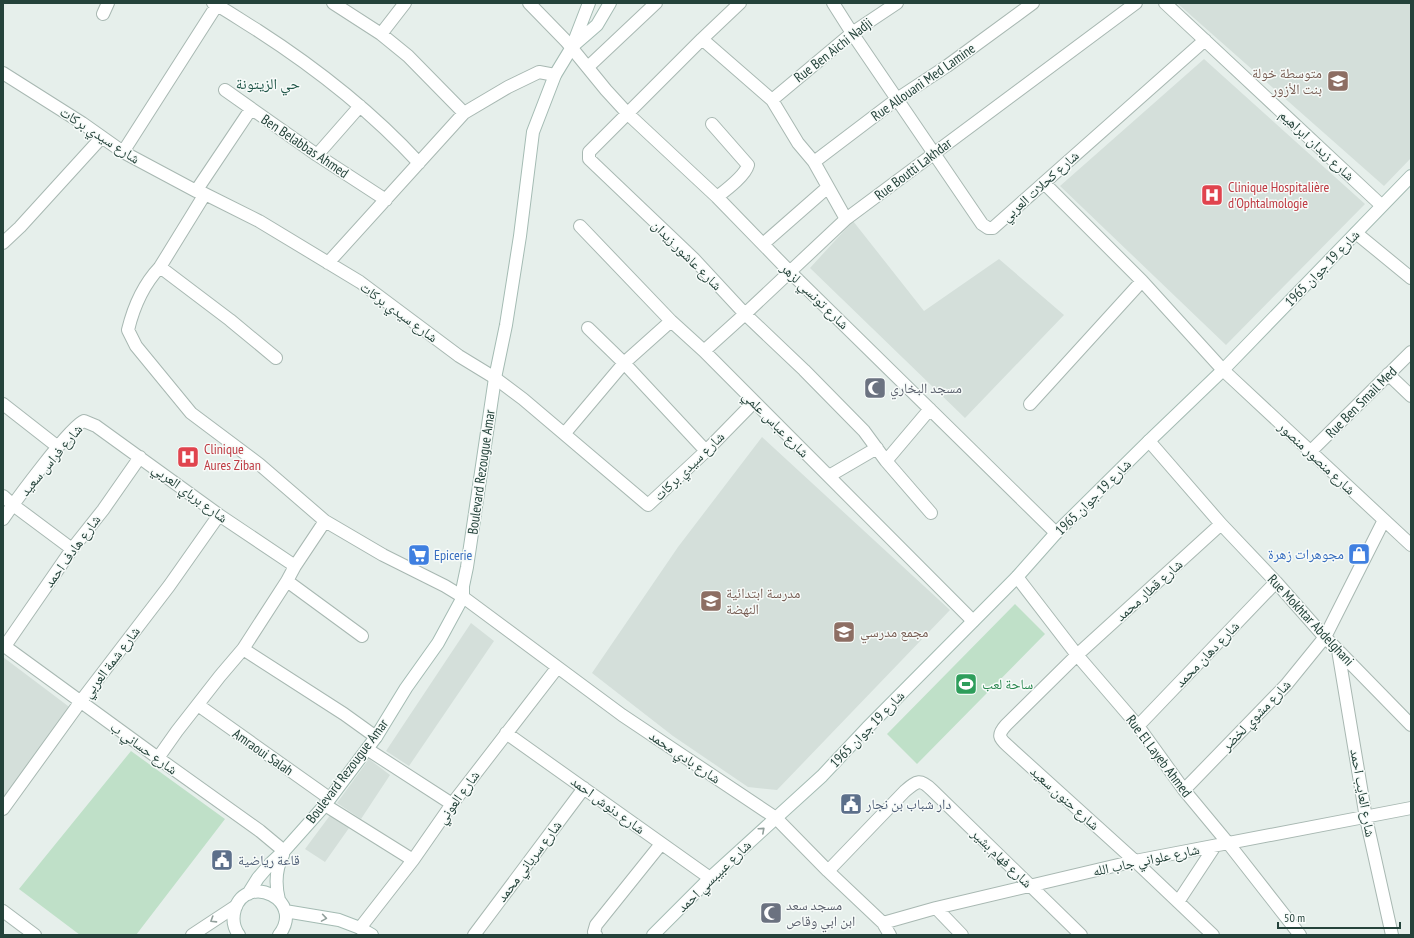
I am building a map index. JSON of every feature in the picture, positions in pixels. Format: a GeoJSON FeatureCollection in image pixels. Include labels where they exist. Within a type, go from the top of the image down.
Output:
{"type":"FeatureCollection","features":[{"type":"Feature","properties":{"kind":"street"},"geometry":{"type":"LineString","coordinates":[[333,3],[382,34],[408,56],[464,113]]}},
{"type":"Feature","properties":{"kind":"street","name":"شارع تونسي لزهر"},"geometry":{"type":"LineString","coordinates":[[529,3],[575,51],[606,90],[628,114],[717,197],[790,272],[1056,533]]}},
{"type":"Feature","properties":{"kind":"street","name":"Boulevard Rezougue Amar"},"geometry":{"type":"LineString","coordinates":[[575,51],[589,3]]}},
{"type":"Feature","properties":{"kind":"street","name":"Boulevard Rezougue Amar"},"geometry":{"type":"LineString","coordinates":[[192,935],[236,906],[241,899],[248,894],[258,878],[270,864],[284,851],[327,802],[376,737],[406,688],[438,643],[463,597],[463,586],[495,378],[506,325],[520,236],[533,132],[555,75],[597,24],[610,3]]}},
{"type":"Feature","properties":{"kind":"street"},"geometry":{"type":"LineString","coordinates":[[588,67],[656,3]]}},
{"type":"Feature","properties":{"kind":"street","name":"شارع عاشور زيدان"},"geometry":{"type":"LineString","coordinates":[[740,3],[589,152],[589,159],[693,258],[745,314],[804,370],[859,426],[886,461],[931,512]]}},
{"type":"Feature","properties":{"kind":"street","name":"شارع كحلات العربي"},"geometry":{"type":"LineString","coordinates":[[833,3],[982,224],[988,228],[993,228],[1205,40]]}},
{"type":"Feature","properties":{"kind":"street","name":"Rue Ben Aichi Nadji"},"geometry":{"type":"LineString","coordinates":[[772,100],[852,33],[897,3]]}},
{"type":"Feature","properties":{"kind":"street","name":"Rue Allouani Med Lamine"},"geometry":{"type":"LineString","coordinates":[[814,162],[897,99],[947,66],[1033,3]]}},
{"type":"Feature","properties":{"kind":"street","name":"Rue Boutti Lakhdar"},"geometry":{"type":"LineString","coordinates":[[704,351],[846,219],[1136,3]]}},
{"type":"Feature","properties":{"kind":"street","name":"شارع زيدان ابراهيم"},"geometry":{"type":"LineString","coordinates":[[1165,3],[1381,205]]}},
{"type":"Feature","properties":{"kind":"street"},"geometry":{"type":"LineString","coordinates":[[123,152],[215,4],[274,41],[305,63],[360,106],[419,163]]}},
{"type":"Feature","properties":{"kind":"street"},"geometry":{"type":"LineString","coordinates":[[382,34],[401,4]]}},
{"type":"Feature","properties":{"kind":"street"},"geometry":{"type":"LineString","coordinates":[[702,39],[772,100],[798,143],[814,162],[846,219]]}},
{"type":"Feature","properties":{"kind":"street"},"geometry":{"type":"LineString","coordinates":[[328,263],[464,113],[508,87],[539,72],[555,75]]}},
{"type":"Feature","properties":{"kind":"street","name":"شارع سيدي بركات"},"geometry":{"type":"LineString","coordinates":[[3,73],[82,123],[123,152],[259,221],[360,282],[459,356],[495,378],[523,399],[565,433],[648,505],[706,451],[754,402]]}},
{"type":"Feature","properties":{"kind":"street","name":"Ben Belabbas Ahmed"},"geometry":{"type":"LineString","coordinates":[[225,90],[317,155],[386,200]]}},
{"type":"Feature","properties":{"kind":"street"},"geometry":{"type":"LineString","coordinates":[[317,155],[360,106]]}},
{"type":"Feature","properties":{"kind":"street","name":"شارع بادي محمد"},"geometry":{"type":"LineString","coordinates":[[251,109],[200,192],[160,267],[152,276],[132,311],[128,330],[136,346],[191,413],[259,464],[325,521],[383,555],[445,586],[463,597],[622,715],[776,818],[882,923],[890,935]]}},
{"type":"Feature","properties":{"kind":"street"},"geometry":{"type":"LineString","coordinates":[[712,124],[748,165],[744,173],[717,197]]}},
{"type":"Feature","properties":{"kind":"street"},"geometry":{"type":"LineString","coordinates":[[3,243],[20,227],[102,137]]}},
{"type":"Feature","properties":{"kind":"street","name":"شارع 19 جوان 1965"},"geometry":{"type":"LineString","coordinates":[[776,818],[822,776],[867,728],[1017,577],[1056,533],[1223,370],[1356,233],[1381,205],[1411,176]]}},
{"type":"Feature","properties":{"kind":"street"},"geometry":{"type":"LineString","coordinates":[[1044,183],[1142,281],[1223,370]]}},
{"type":"Feature","properties":{"kind":"street"},"geometry":{"type":"LineString","coordinates":[[763,244],[828,187]]}},
{"type":"Feature","properties":{"kind":"street","name":"شارع عباس علمي"},"geometry":{"type":"LineString","coordinates":[[580,226],[671,321],[704,351],[973,620]]}},
{"type":"Feature","properties":{"kind":"street"},"geometry":{"type":"LineString","coordinates":[[1356,233],[1411,278]]}},
{"type":"Feature","properties":{"kind":"street"},"geometry":{"type":"LineString","coordinates":[[160,267],[230,320],[276,358]]}},
{"type":"Feature","properties":{"kind":"street"},"geometry":{"type":"LineString","coordinates":[[1030,404],[1142,281]]}},
{"type":"Feature","properties":{"kind":"street"},"geometry":{"type":"LineString","coordinates":[[565,433],[624,363],[671,321]]}},
{"type":"Feature","properties":{"kind":"street"},"geometry":{"type":"LineString","coordinates":[[588,328],[624,363],[706,451]]}},
{"type":"Feature","properties":{"kind":"street","name":"Rue Ben Smail Med"},"geometry":{"type":"LineString","coordinates":[[1310,452],[1411,352]]}},
{"type":"Feature","properties":{"kind":"street","name":"شارع منصور منصور"},"geometry":{"type":"LineString","coordinates":[[1223,370],[1411,545]]}},
{"type":"Feature","properties":{"kind":"street"},"geometry":{"type":"LineString","coordinates":[[1388,374],[1411,396]]}},
{"type":"Feature","properties":{"kind":"street"},"geometry":{"type":"LineString","coordinates":[[3,404],[58,447]]}},
{"type":"Feature","properties":{"kind":"street"},"geometry":{"type":"LineString","coordinates":[[886,461],[930,409]]}},
{"type":"Feature","properties":{"kind":"street","name":"شارع فراس سعيد"},"geometry":{"type":"LineString","coordinates":[[3,519],[58,447],[79,424],[84,421]]}},
{"type":"Feature","properties":{"kind":"street","name":"شارع برباي العربي"},"geometry":{"type":"LineString","coordinates":[[84,421],[96,426],[219,515],[295,566]]}},
{"type":"Feature","properties":{"kind":"street","name":"Rue Mokhtar Abdelghani"},"geometry":{"type":"LineString","coordinates":[[1149,441],[1221,524],[1325,637],[1411,725]]}},
{"type":"Feature","properties":{"kind":"street"},"geometry":{"type":"LineString","coordinates":[[829,476],[876,448]]}},
{"type":"Feature","properties":{"kind":"street","name":"شارع هادف احمد"},"geometry":{"type":"LineString","coordinates":[[4,646],[72,549],[103,510],[140,457]]}},
{"type":"Feature","properties":{"kind":"street"},"geometry":{"type":"LineString","coordinates":[[3,496],[72,549]]}},
{"type":"Feature","properties":{"kind":"street","name":"شارع شمة العربي"},"geometry":{"type":"LineString","coordinates":[[3,809],[81,701],[169,586],[219,515]]}},
{"type":"Feature","properties":{"kind":"street","name":"شارع مشوي لخضر"},"geometry":{"type":"LineString","coordinates":[[1184,790],[1286,685],[1325,637],[1384,520]]}},
{"type":"Feature","properties":{"kind":"street"},"geometry":{"type":"LineString","coordinates":[[158,758],[177,731],[243,649],[325,521]]}},
{"type":"Feature","properties":{"kind":"street","name":"شارع قطار محمد"},"geometry":{"type":"LineString","coordinates":[[1077,655],[1221,524]]}},
{"type":"Feature","properties":{"kind":"street","name":"Rue El Layeb Ahmed"},"geometry":{"type":"LineString","coordinates":[[1017,577],[1077,655],[1138,726],[1184,790],[1228,843],[1300,935]]}},
{"type":"Feature","properties":{"kind":"street"},"geometry":{"type":"LineString","coordinates":[[287,581],[362,636]]}},
{"type":"Feature","properties":{"kind":"street","name":"شارع دهان محمد"},"geometry":{"type":"LineString","coordinates":[[1138,726],[1276,582]]}},
{"type":"Feature","properties":{"kind":"street","name":"شارع حساني ب"},"geometry":{"type":"LineString","coordinates":[[4,646],[260,831],[284,851]]}},
{"type":"Feature","properties":{"kind":"street"},"geometry":{"type":"LineString","coordinates":[[243,649],[344,714],[376,737]]}},
{"type":"Feature","properties":{"kind":"street","name":"شارع العايب احمد"},"geometry":{"type":"LineString","coordinates":[[1338,650],[1366,818],[1392,935]]}},
{"type":"Feature","properties":{"kind":"street","name":"شارع حنون سعيد"},"geometry":{"type":"LineString","coordinates":[[1077,655],[1006,725],[1001,731],[1000,736],[1008,746],[1135,861],[1213,935]]}},
{"type":"Feature","properties":{"kind":"street","name":"شارع العوني"},"geometry":{"type":"LineString","coordinates":[[360,928],[413,860],[452,804],[506,733],[558,668]]}},
{"type":"Feature","properties":{"kind":"street","name":"Amraoui Salah"},"geometry":{"type":"LineString","coordinates":[[198,705],[327,802],[413,860]]}},
{"type":"Feature","properties":{"kind":"street","name":"شارع دنوش احمد"},"geometry":{"type":"LineString","coordinates":[[506,733],[710,878]]}},
{"type":"Feature","properties":{"kind":"street"},"geometry":{"type":"LineString","coordinates":[[367,749],[452,804]]}},
{"type":"Feature","properties":{"kind":"street","name":"شارع فهام بشير"},"geometry":{"type":"LineString","coordinates":[[828,871],[904,791],[918,782],[922,782],[1032,886],[1081,935]]}},
{"type":"Feature","properties":{"kind":"street","name":"شارع سرياني محمد"},"geometry":{"type":"LineString","coordinates":[[474,935],[584,788]]}},
{"type":"Feature","properties":{"kind":"street","name":"شارع علواني جاب الله"},"geometry":{"type":"LineString","coordinates":[[882,923],[936,908],[1135,861],[1366,818],[1411,808]]}},
{"type":"Feature","properties":{"kind":"street","name":"شارع عبيبسي احمد"},"geometry":{"type":"LineString","coordinates":[[653,935],[710,878],[776,818]]}},
{"type":"Feature","properties":{"kind":"street"},"geometry":{"type":"LineString","coordinates":[[596,935],[594,932],[596,925],[661,844]]}},
{"type":"Feature","properties":{"kind":"street"},"geometry":{"type":"LineString","coordinates":[[1178,902],[1215,846]]}},
{"type":"Feature","properties":{"kind":"street"},"geometry":{"type":"LineString","coordinates":[[279,935],[285,925],[282,905],[276,888],[276,875],[284,851]]}},
{"type":"Feature","properties":{"kind":"street"},"geometry":{"type":"LineString","coordinates":[[248,894],[256,891],[264,892],[272,895],[282,905],[339,920],[360,928],[372,935]]}},
{"type":"Feature","properties":{"kind":"street"},"geometry":{"type":"LineString","coordinates":[[236,906],[233,914],[233,922],[240,935]]}},
{"type":"Feature","properties":{"kind":"street"},"geometry":{"type":"LineString","coordinates":[[936,908],[962,935]]}},
{"type":"Feature","properties":{"kind":"street"},"geometry":{"type":"LineString","coordinates":[[3,911],[35,935]]}},
{"type":"Feature","properties":{"kind":"shaded area","name":"متوسطة خولة بنت الأزور"},"geometry":{"type":"Polygon","coordinates":[[[1177,3],[1411,3],[1411,158],[1384,186],[1177,3]]]}},
{"type":"Feature","properties":{"kind":"shaded area","name":"Clinique Hospitalière d'Ophtalmologie"},"geometry":{"type":"Polygon","coordinates":[[[1204,59],[1365,204],[1226,345],[1060,186],[1204,59]]]}},
{"type":"Feature","properties":{"kind":"shaded area"},"geometry":{"type":"Polygon","coordinates":[[[853,221],[924,311],[999,259],[1064,315],[965,418],[810,268],[853,221]]]}},
{"type":"Feature","properties":{"kind":"shaded area"},"geometry":{"type":"Polygon","coordinates":[[[762,437],[950,610],[777,790],[748,787],[673,736],[592,673],[678,547],[762,437]]]}},
{"type":"Feature","properties":{"kind":"shaded area"},"geometry":{"type":"Polygon","coordinates":[[[471,623],[494,641],[409,766],[386,751],[471,623]]]}},
{"type":"Feature","properties":{"kind":"shaded area"},"geometry":{"type":"Polygon","coordinates":[[[3,657],[72,709],[3,804],[3,657]]]}},
{"type":"Feature","properties":{"kind":"shaded area"},"geometry":{"type":"Polygon","coordinates":[[[369,759],[390,775],[361,819],[337,803],[369,759]]]}},
{"type":"Feature","properties":{"kind":"shaded area"},"geometry":{"type":"Polygon","coordinates":[[[331,814],[349,828],[325,862],[305,849],[331,814]]]}},
{"type":"Feature","properties":{"kind":"green space","name":"ساحة لعب"},"geometry":{"type":"Polygon","coordinates":[[[1015,604],[1045,634],[917,764],[887,734],[1015,604]]]}},
{"type":"Feature","properties":{"kind":"green space"},"geometry":{"type":"Polygon","coordinates":[[[131,751],[225,819],[136,935],[80,935],[19,889],[131,751]]]}},
{"type":"Feature","properties":{"kind":"place","name":"متوسطة خولة بنت الأزور"},"geometry":{"type":"Point","coordinates":[1338,81]}},
{"type":"Feature","properties":{"kind":"place","name":"Clinique Hospitalière d'Ophtalmologie"},"geometry":{"type":"Point","coordinates":[1212,195]}},
{"type":"Feature","properties":{"kind":"place","name":"مسجد البخاري"},"geometry":{"type":"Point","coordinates":[875,388]}},
{"type":"Feature","properties":{"kind":"place","name":"Clinique Aures Ziban"},"geometry":{"type":"Point","coordinates":[188,457]}},
{"type":"Feature","properties":{"kind":"place","name":"مجوهرات زهرة"},"geometry":{"type":"Point","coordinates":[1359,554]}},
{"type":"Feature","properties":{"kind":"place","name":"Epicerie"},"geometry":{"type":"Point","coordinates":[419,555]}},
{"type":"Feature","properties":{"kind":"place","name":"مدرسة ابتدائية النهضة"},"geometry":{"type":"Point","coordinates":[711,601]}},
{"type":"Feature","properties":{"kind":"place","name":"مجمع مدرسي"},"geometry":{"type":"Point","coordinates":[844,632]}},
{"type":"Feature","properties":{"kind":"place","name":"ساحة لعب"},"geometry":{"type":"Point","coordinates":[966,684]}},
{"type":"Feature","properties":{"kind":"place","name":"دار شباب بن نجار"},"geometry":{"type":"Point","coordinates":[851,804]}},
{"type":"Feature","properties":{"kind":"place","name":"قاعة رياضية"},"geometry":{"type":"Point","coordinates":[222,860]}},
{"type":"Feature","properties":{"kind":"place","name":"مسجد سعد ابن ابي وقاص"},"geometry":{"type":"Point","coordinates":[771,913]}},
{"type":"Feature","properties":{"kind":"district","name":"حي الزيتونة"},"geometry":{"type":"Point","coordinates":[268,84]}}]}
